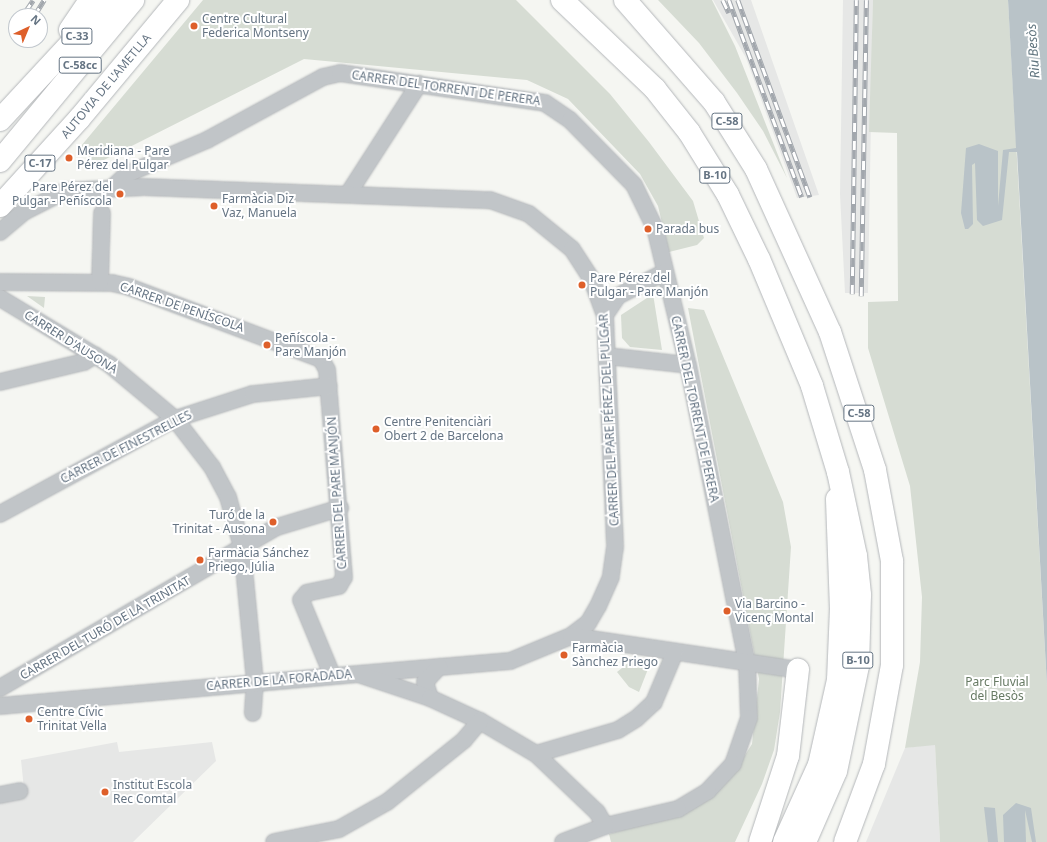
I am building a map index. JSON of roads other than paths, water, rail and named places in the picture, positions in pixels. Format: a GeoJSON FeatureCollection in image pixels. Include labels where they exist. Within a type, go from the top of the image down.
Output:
{"type":"FeatureCollection","features":[{"type":"Feature","properties":{"kind":"highway"},"geometry":{"type":"LineString","coordinates":[[0,120],[43,71],[90,0]]}},
{"type":"Feature","properties":{"kind":"highway","name":"C-33"},"geometry":{"type":"LineString","coordinates":[[43,71],[111,0]]}},
{"type":"Feature","properties":{"kind":"highway","name":"C-58cc"},"geometry":{"type":"LineString","coordinates":[[0,161],[133,0]]}},
{"type":"Feature","properties":{"kind":"highway"},"geometry":{"type":"LineString","coordinates":[[0,199],[45,138],[160,0]]}},
{"type":"Feature","properties":{"kind":"highway","name":"AUTOVIA DE L'AMETLLA"},"geometry":{"type":"LineString","coordinates":[[0,206],[79,119],[178,0]]}},
{"type":"Feature","properties":{"kind":"highway","name":"B-10"},"geometry":{"type":"LineString","coordinates":[[562,0],[655,89],[689,132],[728,196],[759,259],[812,386],[838,472],[856,556],[860,595],[858,666],[836,771],[805,842]]}},
{"type":"Feature","properties":{"kind":"highway","name":"C-58"},"geometry":{"type":"LineString","coordinates":[[625,0],[714,102],[756,169],[830,332],[875,470],[892,561],[892,665],[874,764],[845,842]]}},
{"type":"Feature","properties":{"kind":"highway"},"geometry":{"type":"LineString","coordinates":[[0,185],[45,138]]}},
{"type":"Feature","properties":{"kind":"highway"},"geometry":{"type":"LineString","coordinates":[[784,842],[819,765],[838,680],[841,650],[836,538],[838,472]]}},
{"type":"Feature","properties":{"kind":"highway"},"geometry":{"type":"LineString","coordinates":[[760,842],[788,756],[798,670]]}},
{"type":"Feature","properties":{"kind":"street","name":"CARRER DEL TORRENT DE PERERA"},"geometry":{"type":"LineString","coordinates":[[113,187],[127,174],[207,140],[329,74],[348,74],[531,99],[557,109],[634,185],[655,228],[688,365],[747,663],[747,732],[733,764],[721,779],[678,809],[605,826],[563,842]]}},
{"type":"Feature","properties":{"kind":"street"},"geometry":{"type":"LineString","coordinates":[[348,194],[419,84]]}},
{"type":"Feature","properties":{"kind":"street"},"geometry":{"type":"LineString","coordinates":[[139,170],[144,187]]}},
{"type":"Feature","properties":{"kind":"street","name":"CARRER DEL PARE PÉREZ DEL PULGAR"},"geometry":{"type":"LineString","coordinates":[[0,232],[24,212],[64,191],[113,187],[471,198],[508,205],[529,214],[559,236],[582,262],[605,315],[607,356],[615,547],[611,577],[598,606],[588,623],[571,636],[510,660],[358,674]]}},
{"type":"Feature","properties":{"kind":"street"},"geometry":{"type":"LineString","coordinates":[[100,282],[102,213]]}},
{"type":"Feature","properties":{"kind":"street"},"geometry":{"type":"LineString","coordinates":[[605,315],[618,296],[665,272]]}},
{"type":"Feature","properties":{"kind":"street","name":"CARRER DE PENÍSCOLA"},"geometry":{"type":"LineString","coordinates":[[0,282],[100,282],[129,287],[311,352],[322,359],[328,378]]}},
{"type":"Feature","properties":{"kind":"street","name":"CARRER D'AUSONA"},"geometry":{"type":"LineString","coordinates":[[0,298],[96,355],[175,419],[221,483],[242,547],[256,681],[253,712]]}},
{"type":"Feature","properties":{"kind":"street"},"geometry":{"type":"LineString","coordinates":[[0,382],[84,362],[96,355]]}},
{"type":"Feature","properties":{"kind":"street"},"geometry":{"type":"LineString","coordinates":[[607,356],[688,365]]}},
{"type":"Feature","properties":{"kind":"street","name":"CARRER DE FINESTRELLES"},"geometry":{"type":"LineString","coordinates":[[0,514],[175,419],[253,394],[328,378]]}},
{"type":"Feature","properties":{"kind":"street","name":"CARRER DEL PARE MANJÓN"},"geometry":{"type":"LineString","coordinates":[[328,378],[340,508],[342,582],[334,588],[307,593],[301,600],[332,675]]}},
{"type":"Feature","properties":{"kind":"street","name":"CARRER DEL TURÓ DE LA TRINITAT"},"geometry":{"type":"LineString","coordinates":[[0,688],[282,525],[340,508]]}},
{"type":"Feature","properties":{"kind":"street"},"geometry":{"type":"LineString","coordinates":[[571,636],[798,670]]}},
{"type":"Feature","properties":{"kind":"street"},"geometry":{"type":"LineString","coordinates":[[536,754],[618,730],[637,718],[654,702],[675,652]]}},
{"type":"Feature","properties":{"kind":"street"},"geometry":{"type":"LineString","coordinates":[[430,698],[425,682],[439,667]]}},
{"type":"Feature","properties":{"kind":"street","name":"CARRER DE LA FORADADA"},"geometry":{"type":"LineString","coordinates":[[0,706],[256,681],[358,674],[430,698],[480,721],[536,754],[597,812],[605,826]]}},
{"type":"Feature","properties":{"kind":"street"},"geometry":{"type":"LineString","coordinates":[[274,842],[339,829],[387,802],[464,740],[480,721]]}},
{"type":"Feature","properties":{"kind":"street"},"geometry":{"type":"LineString","coordinates":[[0,795],[20,791]]}},
{"type":"Feature","properties":{"kind":"water","name":"Riu Besòs"},"geometry":{"type":"Polygon","coordinates":[[[1008,0],[1047,0],[1047,686],[1017,152],[1009,152],[1002,220],[983,226],[977,220],[975,163],[972,165],[973,224],[968,229],[965,229],[961,213],[966,148],[979,144],[998,151],[998,206],[1003,150],[1016,148],[1008,0]]]}},
{"type":"Feature","properties":{"kind":"water"},"geometry":{"type":"Polygon","coordinates":[[[1016,803],[1031,808],[1036,842],[1032,842],[1025,810],[1026,842],[1004,842],[1003,815],[1016,803]]]}},
{"type":"Feature","properties":{"kind":"water"},"geometry":{"type":"Polygon","coordinates":[[[984,807],[995,808],[998,842],[988,842],[984,807]]]}},
{"type":"Feature","properties":{"kind":"railway"},"geometry":{"type":"LineString","coordinates":[[28,8],[33,0]]}},
{"type":"Feature","properties":{"kind":"railway"},"geometry":{"type":"LineString","coordinates":[[39,8],[44,0]]}},
{"type":"Feature","properties":{"kind":"railway"},"geometry":{"type":"LineString","coordinates":[[723,0],[729,13]]}},
{"type":"Feature","properties":{"kind":"railway"},"geometry":{"type":"LineString","coordinates":[[729,0],[802,197]]}},
{"type":"Feature","properties":{"kind":"railway"},"geometry":{"type":"LineString","coordinates":[[738,0],[810,197]]}},
{"type":"Feature","properties":{"kind":"railway"},"geometry":{"type":"LineString","coordinates":[[852,294],[856,0]]}},
{"type":"Feature","properties":{"kind":"railway"},"geometry":{"type":"LineString","coordinates":[[861,296],[866,0]]}},
{"type":"Feature","properties":{"kind":"place","name":"Centre Cultural Federica Montseny"},"geometry":{"type":"Point","coordinates":[194,26]}},
{"type":"Feature","properties":{"kind":"place","name":"Meridiana - Pare Pérez del Pulgar"},"geometry":{"type":"Point","coordinates":[69,158]}},
{"type":"Feature","properties":{"kind":"place","name":"Pare Pérez del Pulgar - Peñíscola"},"geometry":{"type":"Point","coordinates":[120,194]}},
{"type":"Feature","properties":{"kind":"place","name":"Farmàcia Diz Vaz, Manuela"},"geometry":{"type":"Point","coordinates":[214,206]}},
{"type":"Feature","properties":{"kind":"place","name":"Parada bus"},"geometry":{"type":"Point","coordinates":[648,229]}},
{"type":"Feature","properties":{"kind":"place","name":"Pare Pérez del Pulgar - Pare Manjón"},"geometry":{"type":"Point","coordinates":[582,285]}},
{"type":"Feature","properties":{"kind":"place","name":"Peñíscola - Pare Manjón"},"geometry":{"type":"Point","coordinates":[267,345]}},
{"type":"Feature","properties":{"kind":"place","name":"Centre Penitenciàri Obert 2 de Barcelona"},"geometry":{"type":"Point","coordinates":[376,429]}},
{"type":"Feature","properties":{"kind":"place","name":"Turó de la Trinitat - Ausona"},"geometry":{"type":"Point","coordinates":[273,522]}},
{"type":"Feature","properties":{"kind":"place","name":"Farmàcia Sánchez Priego, Júlia"},"geometry":{"type":"Point","coordinates":[200,560]}},
{"type":"Feature","properties":{"kind":"place","name":"Via Barcino - Vicenç Montal"},"geometry":{"type":"Point","coordinates":[727,611]}},
{"type":"Feature","properties":{"kind":"place","name":"Farmàcia Sànchez Priego"},"geometry":{"type":"Point","coordinates":[564,655]}},
{"type":"Feature","properties":{"kind":"place","name":"Centre Cívic Trinitat Vella"},"geometry":{"type":"Point","coordinates":[29,719]}},
{"type":"Feature","properties":{"kind":"place","name":"Institut Escola Rec Comtal"},"geometry":{"type":"Point","coordinates":[105,792]}},
{"type":"Feature","properties":{"kind":"park label","name":"Parc Fluvial del Besòs"},"geometry":{"type":"Point","coordinates":[997,689]}}]}
